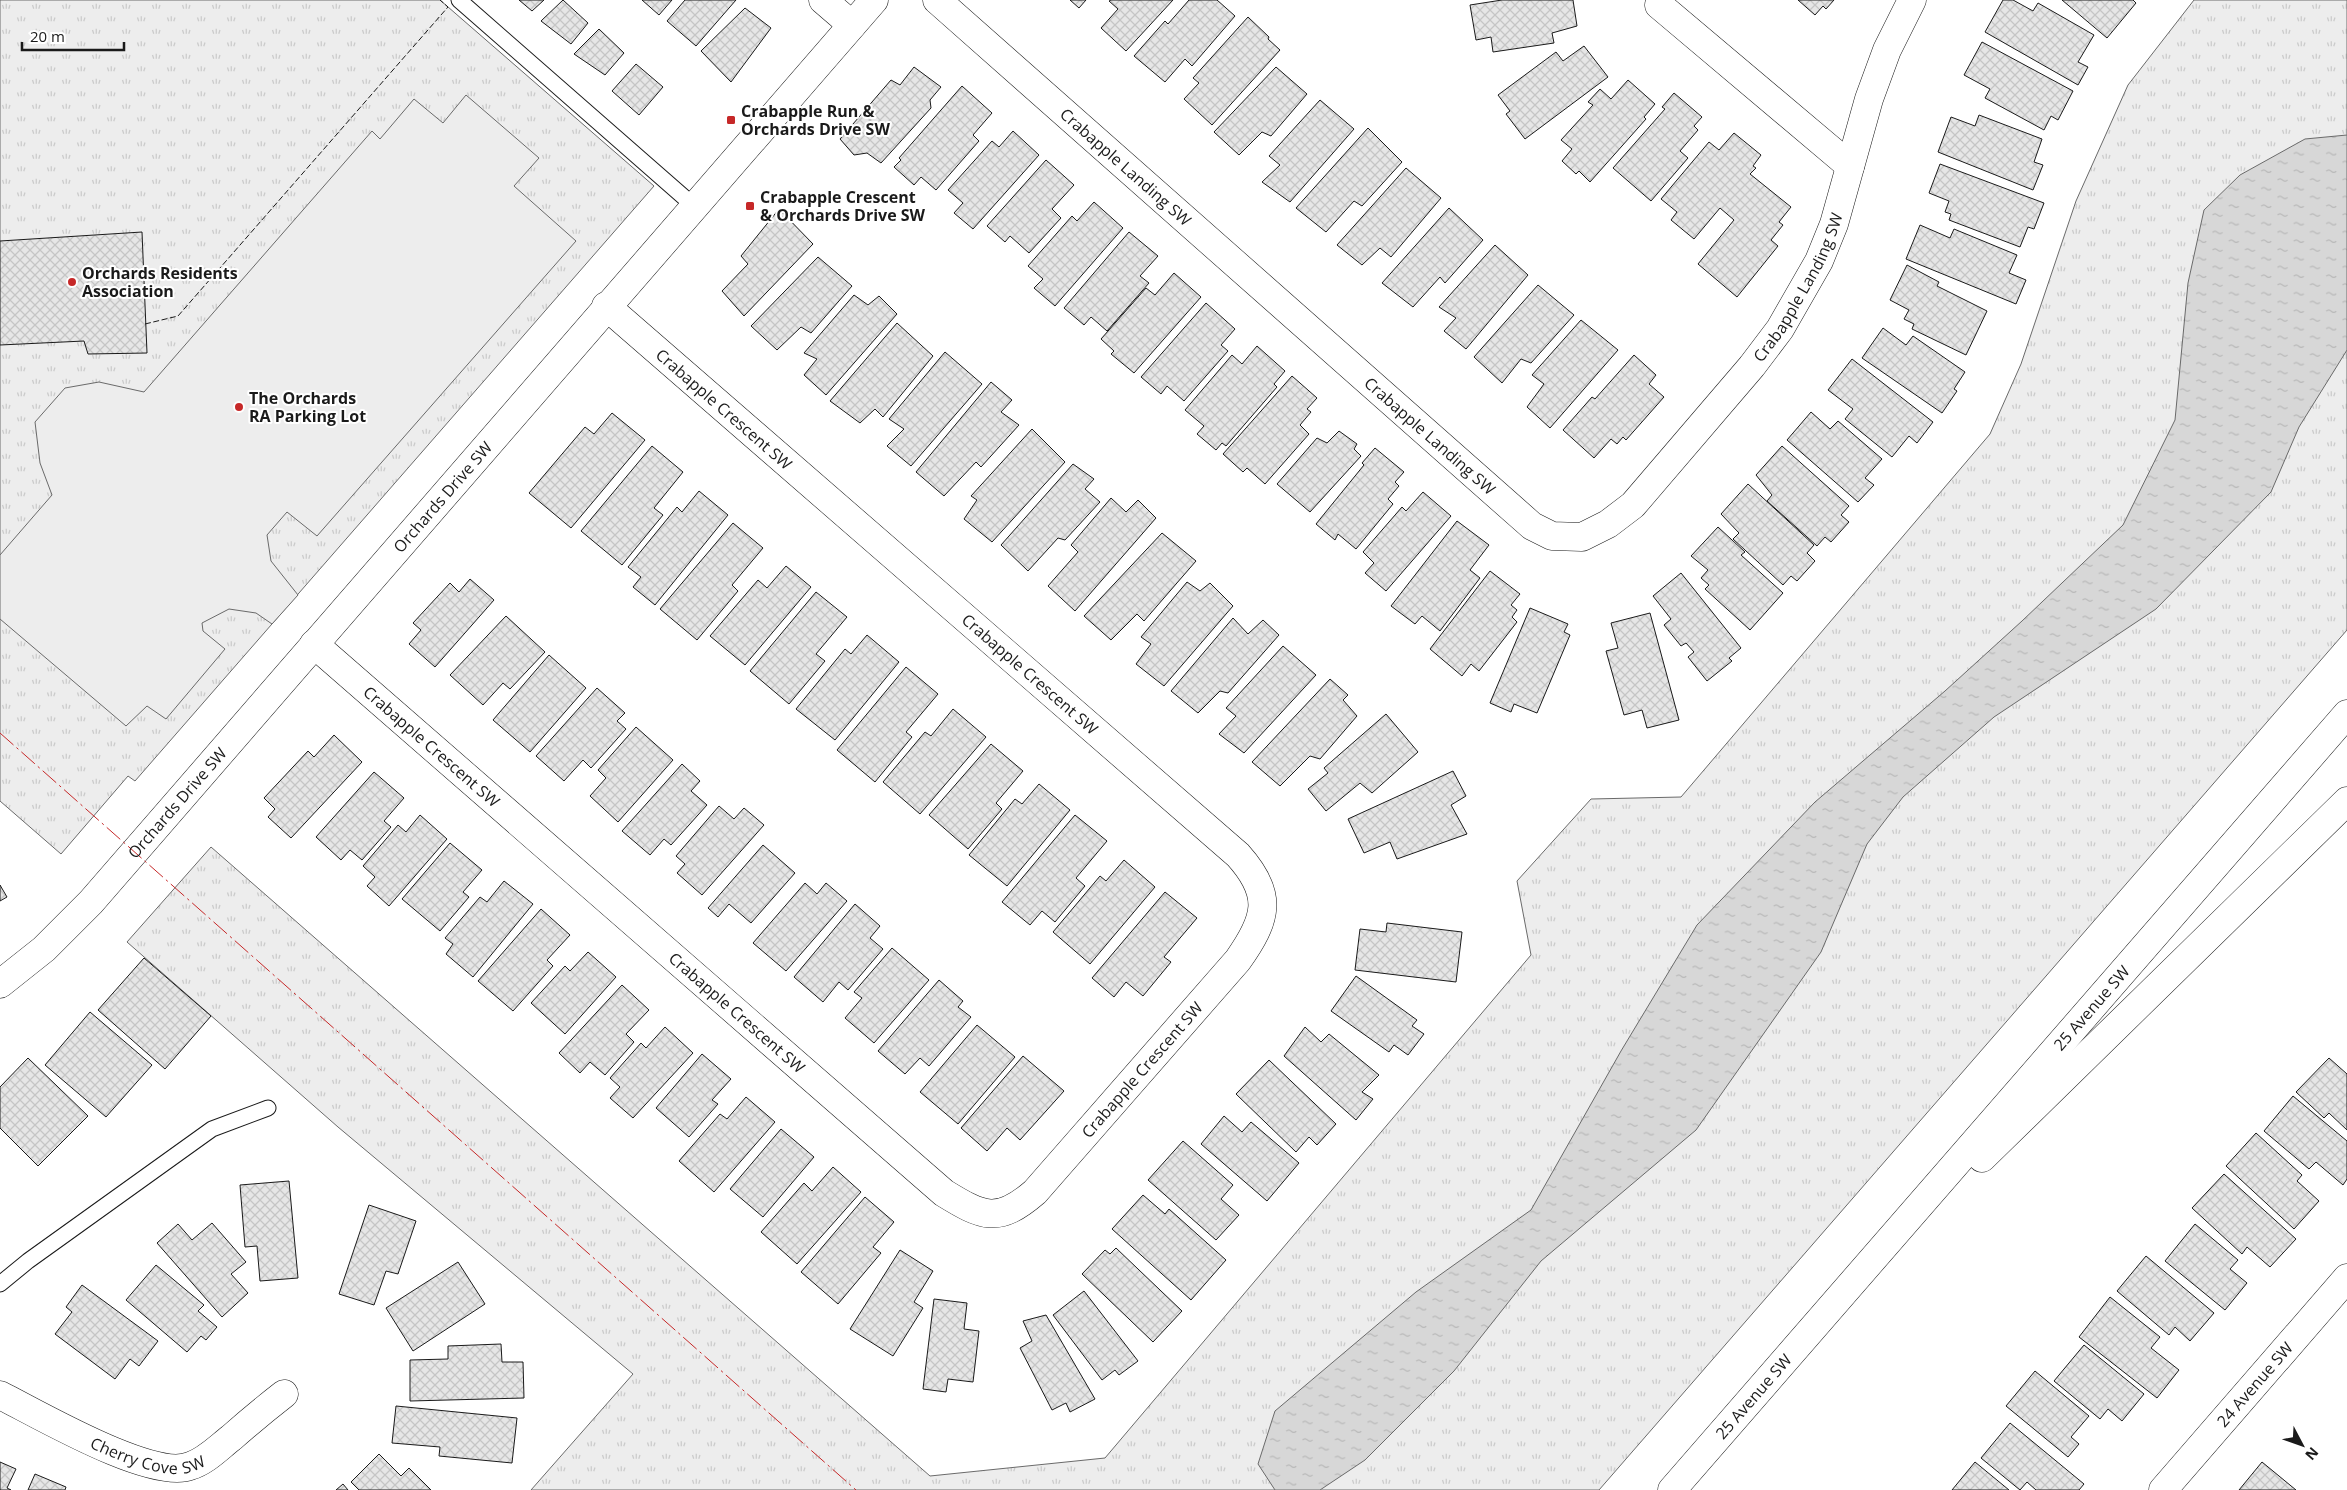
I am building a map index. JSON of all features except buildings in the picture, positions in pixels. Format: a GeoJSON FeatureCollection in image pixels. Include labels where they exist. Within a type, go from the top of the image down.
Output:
{"type":"FeatureCollection","features":[{"type":"Feature","properties":{"kind":"street"},"geometry":{"type":"LineString","coordinates":[[823,0],[852,25]]}},
{"type":"Feature","properties":{"kind":"street","name":"Orchards Drive SW"},"geometry":{"type":"LineString","coordinates":[[0,984],[44,949],[91,902],[606,306],[874,0]]}},
{"type":"Feature","properties":{"kind":"street","name":"Crabapple Landing SW"},"geometry":{"type":"LineString","coordinates":[[937,0],[1532,526],[1552,536],[1582,537],[1608,524],[1633,505],[1752,366],[1780,329],[1819,261],[1834,224],[1875,83],[1887,50],[1912,0]]}},
{"type":"Feature","properties":{"kind":"street"},"geometry":{"type":"LineString","coordinates":[[1659,4],[1850,166]]}},
{"type":"Feature","properties":{"kind":"street","name":"Crabapple Crescent SW"},"geometry":{"type":"LineString","coordinates":[[314,644],[944,1193],[978,1211],[992,1214],[1005,1213],[1020,1205],[1035,1192],[1238,960],[1260,924],[1263,905],[1260,884],[1251,868],[606,306]]}},
{"type":"Feature","properties":{"kind":"street","name":"25 Avenue SW"},"geometry":{"type":"LineString","coordinates":[[1672,1490],[2347,714]]}},
{"type":"Feature","properties":{"kind":"street","name":"25 Avenue SW"},"geometry":{"type":"LineString","coordinates":[[1834,1302],[2347,801]]}},
{"type":"Feature","properties":{"kind":"street","name":"24 Avenue SW"},"geometry":{"type":"LineString","coordinates":[[2163,1490],[2347,1278]]}},
{"type":"Feature","properties":{"kind":"street","name":"Cherry Cove SW"},"geometry":{"type":"LineString","coordinates":[[0,1395],[127,1458],[151,1466],[173,1469],[190,1467],[208,1457],[284,1394]]}},
{"type":"Feature","properties":{"kind":"lane"},"geometry":{"type":"LineString","coordinates":[[459,0],[694,206]]}},
{"type":"Feature","properties":{"kind":"lane"},"geometry":{"type":"LineString","coordinates":[[0,1284],[28,1261],[212,1129],[268,1108]]}},
{"type":"Feature","properties":{"kind":"green space"},"geometry":{"type":"Polygon","coordinates":[[[0,0],[440,0],[654,186],[135,781],[128,776],[61,854],[0,801],[0,0]]]}},
{"type":"Feature","properties":{"kind":"green space"},"geometry":{"type":"Polygon","coordinates":[[[2194,0],[2347,0],[2347,630],[1599,1490],[531,1490],[633,1374],[338,1127],[127,942],[211,847],[930,1476],[1105,1458],[1531,955],[1517,881],[1591,799],[1681,797],[1990,434],[2021,364],[2076,201],[2128,85],[2194,0]]]}},
{"type":"Feature","properties":{"kind":"shaded area","name":"The Orchards RA Parking Lot"},"geometry":{"type":"Polygon","coordinates":[[[466,95],[539,158],[514,186],[576,241],[317,536],[287,512],[267,535],[271,561],[298,595],[272,624],[256,613],[229,609],[202,623],[203,631],[225,649],[166,719],[147,706],[126,726],[0,619],[0,555],[52,495],[40,463],[35,422],[65,388],[99,382],[144,392],[372,131],[380,139],[414,99],[443,123],[466,95]]]}},
{"type":"Feature","properties":{"kind":"water"},"geometry":{"type":"Polygon","coordinates":[[[2347,135],[2347,350],[2299,427],[2271,492],[2156,609],[1994,717],[1903,797],[1867,844],[1821,952],[1696,1130],[1541,1261],[1454,1371],[1365,1460],[1320,1490],[1275,1490],[1258,1464],[1275,1411],[1416,1292],[1531,1210],[1621,1051],[1697,925],[1815,802],[1945,691],[2123,525],[2175,420],[2188,283],[2204,210],[2240,175],[2305,139],[2347,135]]]}},
{"type":"Feature","properties":{"kind":"fence"},"geometry":{"type":"LineString","coordinates":[[145,324],[178,316],[448,7],[440,0]]}},
{"type":"Feature","properties":{"kind":"power"},"geometry":{"type":"LineString","coordinates":[[0,733],[856,1490]]}},
{"type":"Feature","properties":{"kind":"place","name":"Crabapple Run & Orchards Drive SW"},"geometry":{"type":"Point","coordinates":[731,120]}},
{"type":"Feature","properties":{"kind":"place","name":"Crabapple Crescent & Orchards Drive SW"},"geometry":{"type":"Point","coordinates":[750,206]}},
{"type":"Feature","properties":{"kind":"place","name":"Orchards Residents Association"},"geometry":{"type":"Point","coordinates":[72,282]}},
{"type":"Feature","properties":{"kind":"place","name":"The Orchards RA Parking Lot"},"geometry":{"type":"Point","coordinates":[239,407]}}]}
